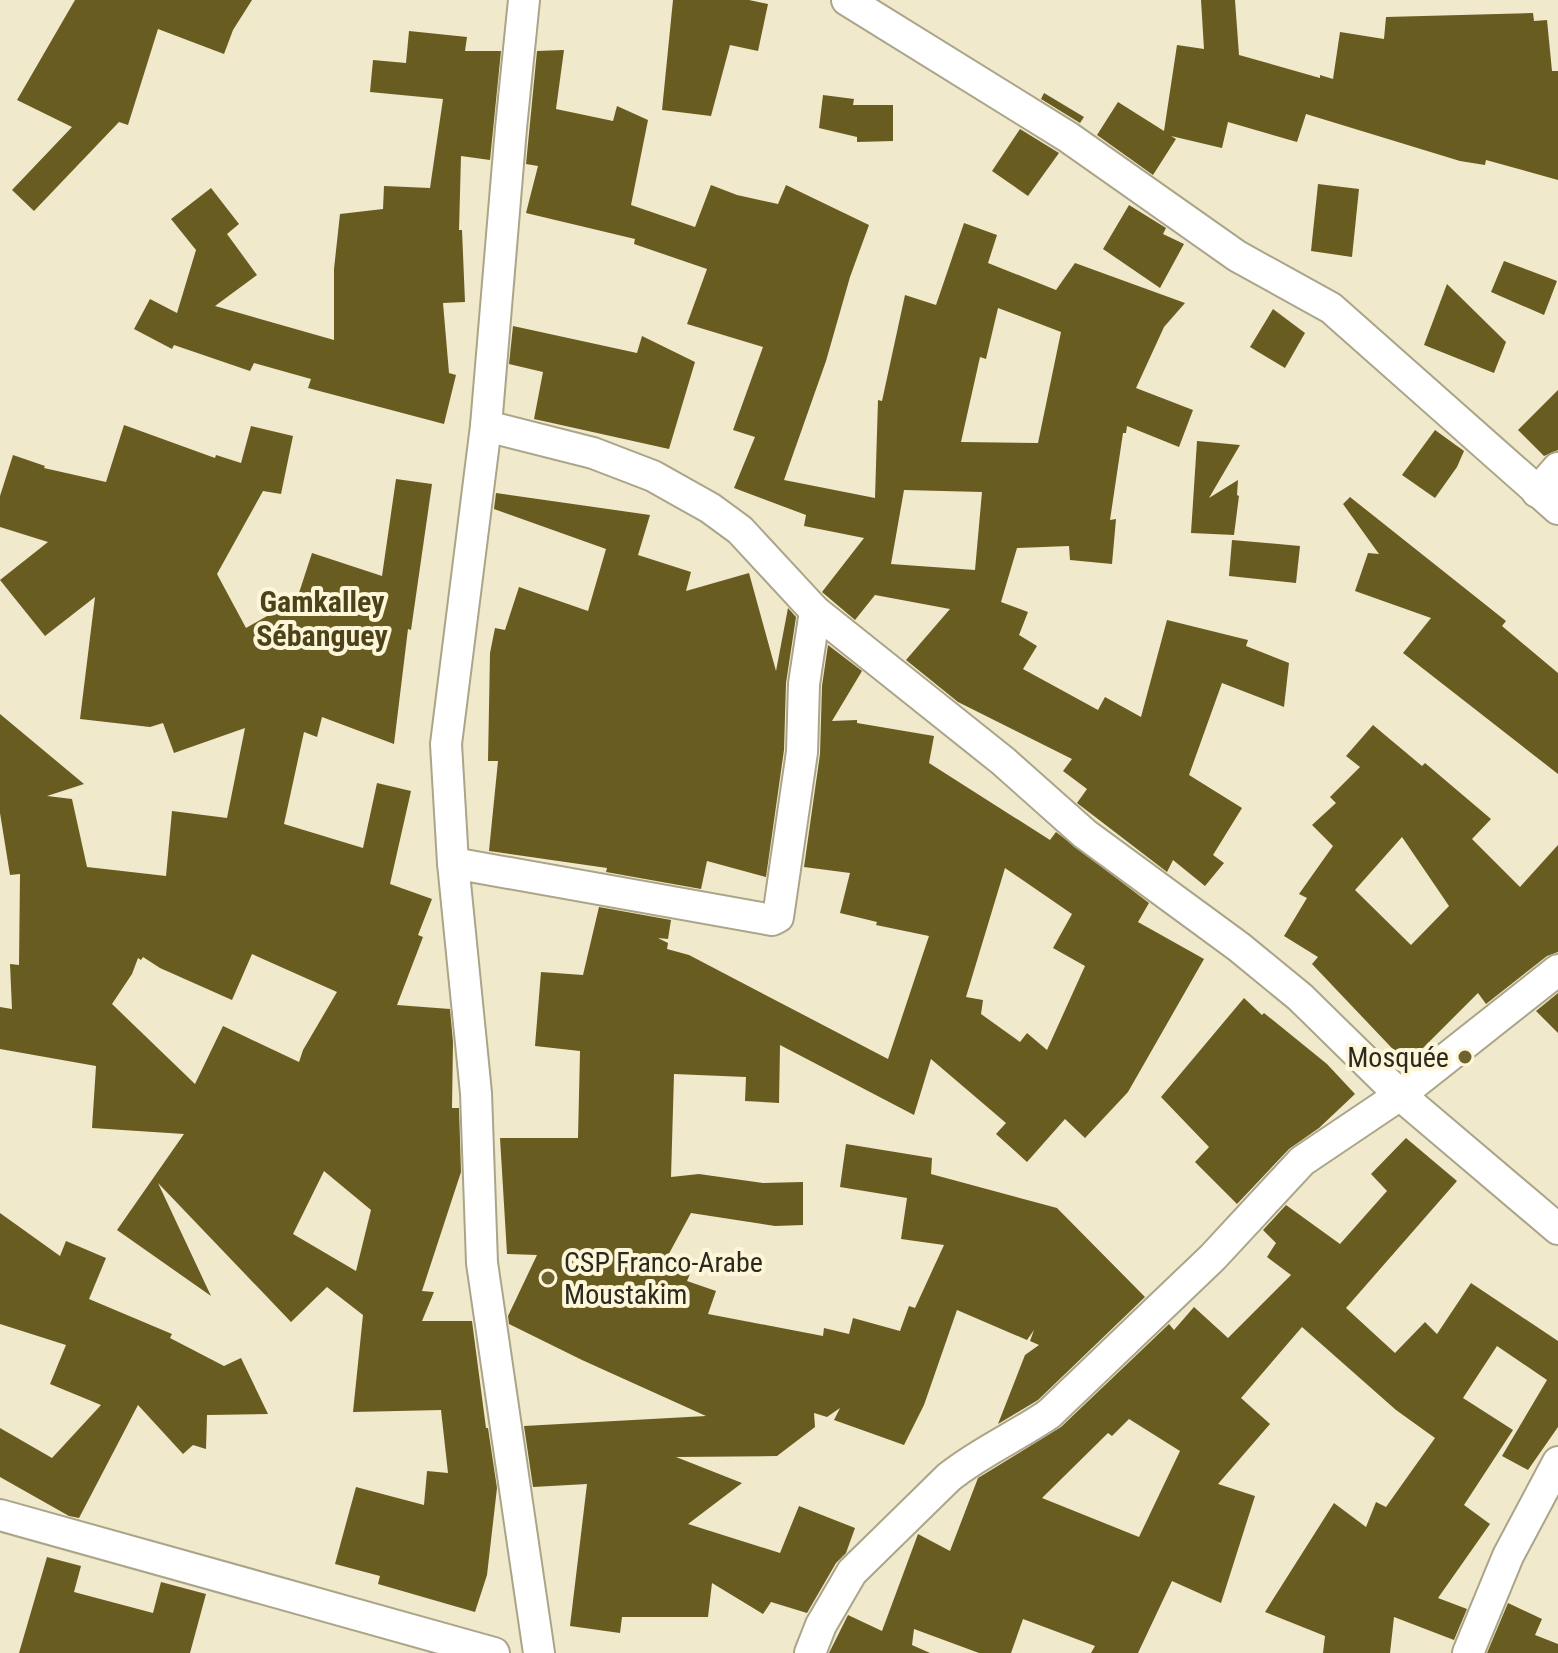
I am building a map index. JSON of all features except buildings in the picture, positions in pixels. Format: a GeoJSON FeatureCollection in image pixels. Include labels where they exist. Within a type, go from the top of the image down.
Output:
{"type":"FeatureCollection","features":[{"type":"Feature","properties":{"kind":"street"},"geometry":{"type":"LineString","coordinates":[[524,0],[486,426],[446,744],[453,863],[476,1093],[482,1263],[539,1653]]}},
{"type":"Feature","properties":{"kind":"street"},"geometry":{"type":"LineString","coordinates":[[847,0],[1068,137],[1237,256],[1331,308],[1548,500],[1558,468]]}},
{"type":"Feature","properties":{"kind":"street"},"geometry":{"type":"LineString","coordinates":[[486,426],[593,453],[653,476],[740,530],[815,611],[1003,761],[1085,834],[1229,939],[1300,997],[1400,1095],[1558,1229]]}},
{"type":"Feature","properties":{"kind":"street"},"geometry":{"type":"LineString","coordinates":[[453,863],[772,920],[778,917],[802,752],[804,684],[815,611]]}},
{"type":"Feature","properties":{"kind":"street"},"geometry":{"type":"LineString","coordinates":[[810,1653],[821,1625],[852,1572],[942,1483],[963,1465],[1022,1433],[1049,1414],[1213,1257],[1302,1161],[1400,1095],[1558,970]]}},
{"type":"Feature","properties":{"kind":"street"},"geometry":{"type":"LineString","coordinates":[[1468,1653],[1508,1556],[1558,1462]]}},
{"type":"Feature","properties":{"kind":"street"},"geometry":{"type":"LineString","coordinates":[[0,1515],[494,1653]]}},
{"type":"Feature","properties":{"kind":"place","name":"Mosquée"},"geometry":{"type":"Point","coordinates":[1465,1057]}},
{"type":"Feature","properties":{"kind":"place","name":"CSP Franco-Arabe Moustakim"},"geometry":{"type":"Point","coordinates":[548,1278]}},
{"type":"Feature","properties":{"kind":"district","name":"Gamkalley Sébanguey"},"geometry":{"type":"Point","coordinates":[322,618]}}]}
